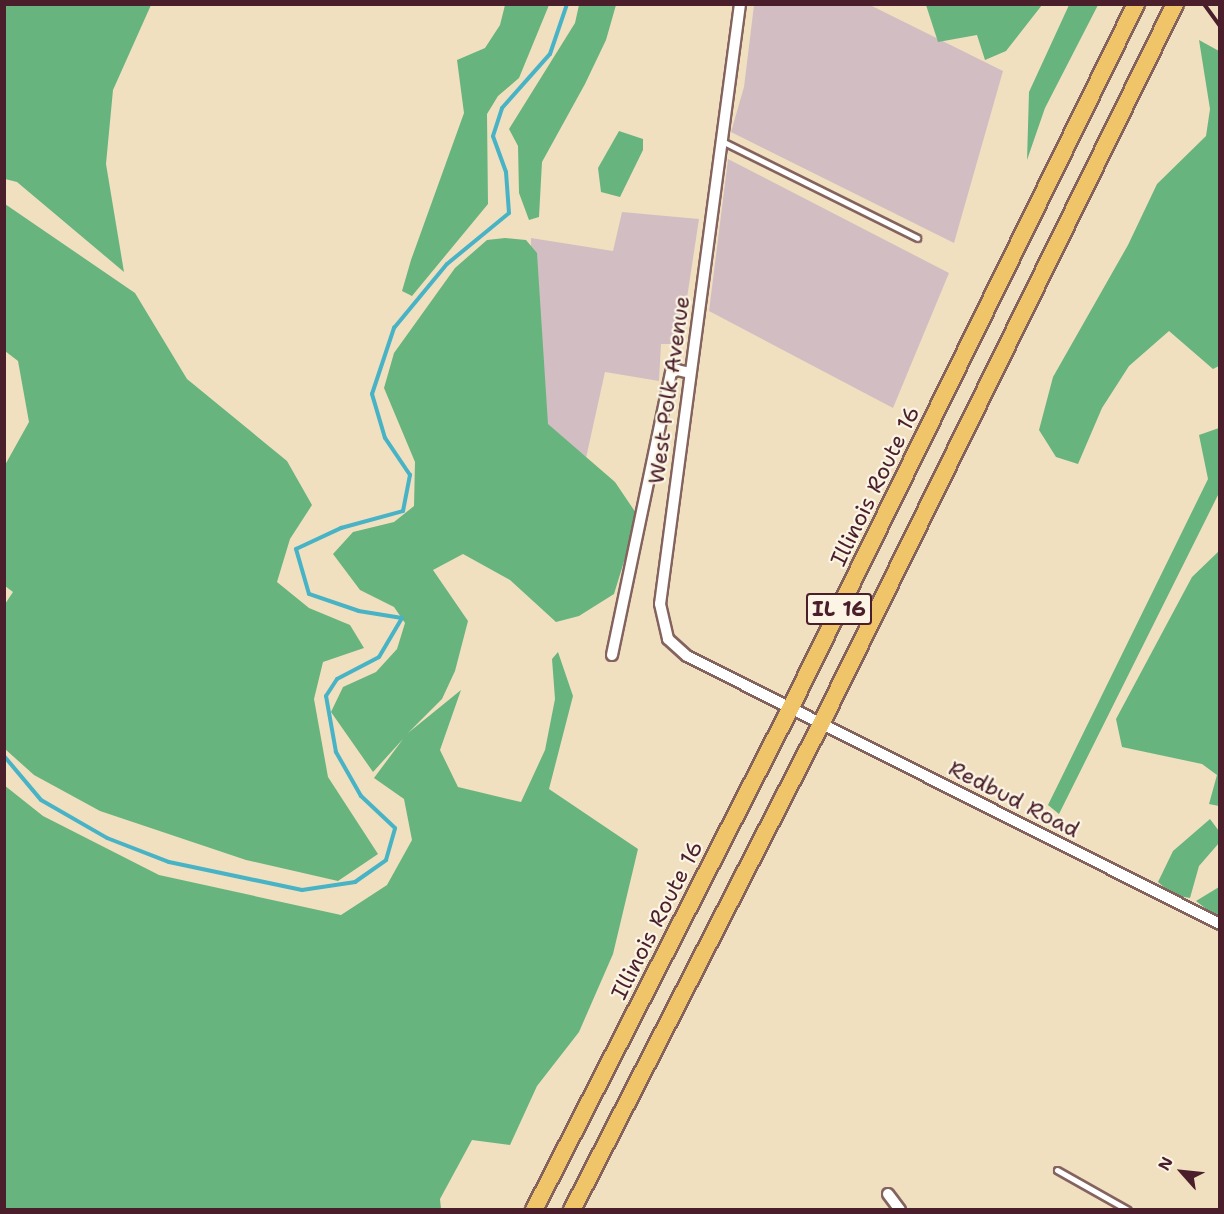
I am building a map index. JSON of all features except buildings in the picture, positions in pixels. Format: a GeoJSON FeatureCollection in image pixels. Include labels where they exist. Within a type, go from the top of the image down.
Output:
{"type":"FeatureCollection","features":[{"type":"Feature","properties":{"kind":"main road","name":"Illinois Route 16"},"geometry":{"type":"LineString","coordinates":[[534,1209],[790,709],[1136,4]]}},
{"type":"Feature","properties":{"kind":"main road","name":"IL 16"},"geometry":{"type":"LineString","coordinates":[[572,1209],[821,724],[1172,9]]}},
{"type":"Feature","properties":{"kind":"street","name":"West Polk Avenue"},"geometry":{"type":"LineString","coordinates":[[740,4],[660,604],[662,628],[677,649],[790,709]]}},
{"type":"Feature","properties":{"kind":"street"},"geometry":{"type":"LineString","coordinates":[[612,655],[671,373],[677,370],[690,373]]}},
{"type":"Feature","properties":{"kind":"street","name":"Redbud Road"},"geometry":{"type":"LineString","coordinates":[[790,709],[1220,924]]}},
{"type":"Feature","properties":{"kind":"street"},"geometry":{"type":"LineString","coordinates":[[888,1194],[900,1209]]}},
{"type":"Feature","properties":{"kind":"lane"},"geometry":{"type":"LineString","coordinates":[[722,141],[916,238]]}},
{"type":"Feature","properties":{"kind":"lane"},"geometry":{"type":"LineString","coordinates":[[1057,1170],[1128,1209]]}},
{"type":"Feature","properties":{"kind":"shaded area"},"geometry":{"type":"Polygon","coordinates":[[[754,5],[870,5],[1003,71],[954,243],[731,132],[744,87],[754,5]]]}},
{"type":"Feature","properties":{"kind":"shaded area"},"geometry":{"type":"Polygon","coordinates":[[[728,159],[949,273],[893,408],[709,311],[728,159]]]}},
{"type":"Feature","properties":{"kind":"shaded area"},"geometry":{"type":"Polygon","coordinates":[[[622,212],[699,219],[680,344],[661,344],[659,381],[605,372],[586,458],[529,413],[531,238],[613,251],[622,212]]]}},
{"type":"Feature","properties":{"kind":"green space"},"geometry":{"type":"Polygon","coordinates":[[[926,4],[1042,5],[1006,51],[985,60],[977,35],[938,42],[926,4]]]}},
{"type":"Feature","properties":{"kind":"green space"},"geometry":{"type":"Polygon","coordinates":[[[4,5],[151,5],[113,90],[106,164],[124,272],[17,182],[5,179],[4,5]]]}},
{"type":"Feature","properties":{"kind":"green space"},"geometry":{"type":"Polygon","coordinates":[[[505,5],[549,5],[519,78],[498,96],[487,114],[488,204],[412,296],[402,291],[464,113],[457,60],[485,48],[500,25],[505,5]]]}},
{"type":"Feature","properties":{"kind":"green space"},"geometry":{"type":"Polygon","coordinates":[[[579,5],[616,5],[606,40],[585,84],[542,162],[539,217],[529,220],[519,193],[518,146],[509,129],[575,23],[579,5]]]}},
{"type":"Feature","properties":{"kind":"green space"},"geometry":{"type":"Polygon","coordinates":[[[1069,5],[1098,5],[1045,108],[1027,160],[1029,92],[1069,5]]]}},
{"type":"Feature","properties":{"kind":"green space"},"geometry":{"type":"Polygon","coordinates":[[[1199,40],[1219,51],[1219,366],[1213,369],[1169,331],[1129,366],[1102,408],[1078,464],[1056,457],[1039,430],[1053,377],[1128,245],[1157,184],[1206,136],[1210,109],[1199,40]]]}},
{"type":"Feature","properties":{"kind":"green space"},"geometry":{"type":"Polygon","coordinates":[[[619,131],[643,139],[643,150],[620,197],[601,192],[598,168],[619,131]]]}},
{"type":"Feature","properties":{"kind":"green space"},"geometry":{"type":"Polygon","coordinates":[[[5,204],[135,293],[187,379],[287,461],[312,505],[290,539],[277,582],[309,608],[350,625],[364,648],[323,662],[314,699],[328,777],[378,854],[338,881],[246,860],[100,811],[34,775],[5,749],[5,604],[13,592],[5,586],[5,465],[29,422],[18,361],[5,351],[5,204]]]}},
{"type":"Feature","properties":{"kind":"green space"},"geometry":{"type":"Polygon","coordinates":[[[505,238],[526,240],[537,253],[548,424],[615,482],[638,516],[614,594],[579,616],[556,622],[510,580],[463,554],[433,570],[468,621],[455,671],[442,699],[408,733],[461,690],[440,750],[458,787],[521,802],[545,750],[555,699],[552,659],[558,652],[573,696],[549,789],[638,849],[613,954],[579,1032],[537,1086],[510,1145],[472,1140],[440,1199],[441,1209],[5,1209],[4,785],[43,816],[159,875],[341,915],[387,885],[412,840],[404,799],[374,778],[403,739],[373,772],[331,712],[343,687],[376,672],[397,649],[405,623],[394,607],[360,590],[333,554],[353,532],[394,522],[414,506],[415,462],[384,388],[394,353],[455,268],[487,240],[505,238]]]}},
{"type":"Feature","properties":{"kind":"green space"},"geometry":{"type":"Polygon","coordinates":[[[1219,428],[1219,493],[1059,814],[1048,805],[1208,479],[1199,435],[1219,428]]]}},
{"type":"Feature","properties":{"kind":"green space"},"geometry":{"type":"Polygon","coordinates":[[[1219,551],[1219,806],[1209,804],[1217,775],[1202,764],[1122,747],[1116,719],[1192,577],[1219,551]]]}},
{"type":"Feature","properties":{"kind":"green space"},"geometry":{"type":"Polygon","coordinates":[[[1210,819],[1219,831],[1219,843],[1199,866],[1190,898],[1173,895],[1158,882],[1173,851],[1210,819]]]}},
{"type":"Feature","properties":{"kind":"green space"},"geometry":{"type":"Polygon","coordinates":[[[1219,887],[1219,919],[1196,901],[1219,887]]]}},
{"type":"Feature","properties":{"kind":"waterway"},"geometry":{"type":"LineString","coordinates":[[4,756],[41,800],[107,838],[169,862],[302,890],[355,882],[386,860],[395,828],[361,796],[336,752],[326,696],[337,679],[379,657],[402,618],[359,611],[309,594],[296,549],[341,528],[403,511],[410,475],[385,438],[372,394],[394,328],[447,264],[509,213],[506,172],[493,136],[502,108],[550,54],[567,4]]}},
{"type":"Feature","properties":{"kind":"railway"},"geometry":{"type":"LineString","coordinates":[[1204,4],[1220,26]]}}]}
